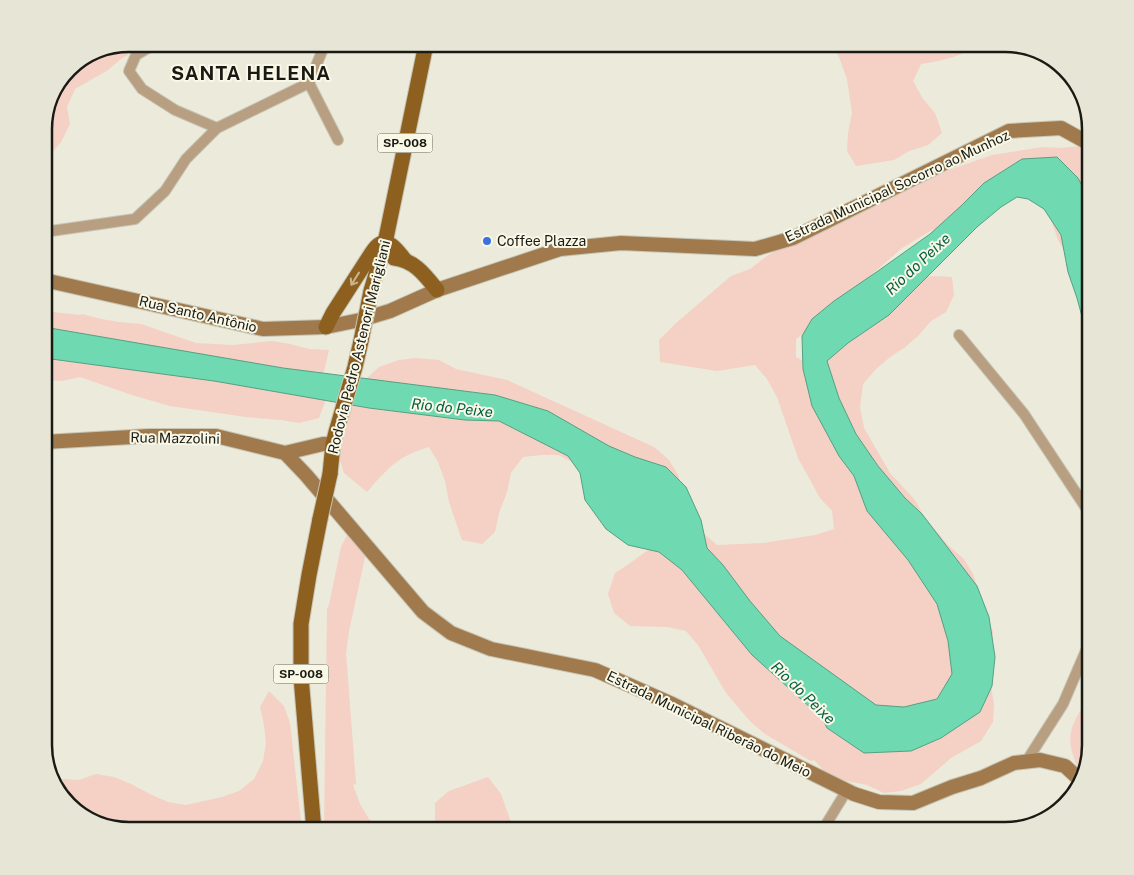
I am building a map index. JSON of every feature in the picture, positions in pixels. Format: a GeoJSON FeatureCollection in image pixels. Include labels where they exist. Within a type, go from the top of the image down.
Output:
{"type":"FeatureCollection","features":[{"type":"Feature","properties":{"kind":"main road","name":"Rodovia Pedro Astenori Marigliani"},"geometry":{"type":"LineString","coordinates":[[313,822],[301,677],[301,624],[330,474],[335,438],[355,367],[371,290],[385,243],[424,52]]}},
{"type":"Feature","properties":{"kind":"main road"},"geometry":{"type":"LineString","coordinates":[[326,327],[371,254],[381,243],[393,247],[404,259],[420,270],[437,290]]}},
{"type":"Feature","properties":{"kind":"main road"},"geometry":{"type":"LineString","coordinates":[[380,258],[404,259]]}},
{"type":"Feature","properties":{"kind":"street"},"geometry":{"type":"LineString","coordinates":[[141,52],[136,55],[129,71],[142,89],[175,110],[217,128]]}},
{"type":"Feature","properties":{"kind":"street"},"geometry":{"type":"LineString","coordinates":[[53,231],[135,219],[165,191],[186,159],[217,128],[309,83],[322,52]]}},
{"type":"Feature","properties":{"kind":"street"},"geometry":{"type":"LineString","coordinates":[[309,83],[338,140]]}},
{"type":"Feature","properties":{"kind":"street","name":"Estrada Municipal Socorro ao Munhoz"},"geometry":{"type":"LineString","coordinates":[[437,290],[560,249],[620,243],[754,248],[793,238],[1010,131],[1061,128],[1082,140]]}},
{"type":"Feature","properties":{"kind":"street","name":"Rua Santo Antônio"},"geometry":{"type":"LineString","coordinates":[[53,282],[263,329],[326,327],[360,320],[390,311],[437,290]]}},
{"type":"Feature","properties":{"kind":"street"},"geometry":{"type":"LineString","coordinates":[[959,335],[1024,414],[1082,502]]}},
{"type":"Feature","properties":{"kind":"street","name":"Rua Mazzolini"},"geometry":{"type":"LineString","coordinates":[[53,441],[149,436],[216,436],[285,453],[323,444],[335,438]]}},
{"type":"Feature","properties":{"kind":"street","name":"Estrada Municipal Riberão do Meio"},"geometry":{"type":"LineString","coordinates":[[285,453],[423,612],[451,634],[491,649],[595,670],[672,704],[847,790],[879,802],[913,803],[952,787],[981,778],[1014,763],[1040,760],[1065,766],[1075,775]]}},
{"type":"Feature","properties":{"kind":"street"},"geometry":{"type":"LineString","coordinates":[[1026,762],[1064,704],[1082,660]]}},
{"type":"Feature","properties":{"kind":"street"},"geometry":{"type":"LineString","coordinates":[[827,822],[847,790]]}},
{"type":"Feature","properties":{"kind":"shaded area"},"geometry":{"type":"Polygon","coordinates":[[[133,52],[122,58],[108,70],[75,89],[67,107],[70,124],[61,142],[53,151],[55,110],[60,95],[68,83],[79,72],[100,58],[133,52]]]}},
{"type":"Feature","properties":{"kind":"shaded area"},"geometry":{"type":"Polygon","coordinates":[[[836,52],[966,52],[921,64],[913,81],[923,99],[935,113],[942,133],[928,145],[909,151],[894,160],[856,166],[847,151],[852,113],[847,79],[836,52]]]}},
{"type":"Feature","properties":{"kind":"shaded area"},"geometry":{"type":"Polygon","coordinates":[[[1043,147],[1082,147],[1082,280],[1058,240],[1050,217],[1032,187],[932,230],[902,248],[796,339],[796,357],[813,366],[916,279],[933,276],[952,277],[954,295],[946,312],[931,321],[918,336],[876,369],[863,384],[860,407],[864,428],[890,473],[915,500],[925,518],[949,546],[964,559],[973,574],[993,632],[991,687],[994,704],[993,722],[981,741],[951,758],[921,784],[901,791],[884,793],[867,785],[827,774],[814,760],[811,761],[765,734],[750,721],[726,693],[698,645],[686,631],[667,627],[630,626],[614,613],[608,594],[615,573],[658,543],[576,464],[559,455],[523,457],[511,473],[495,532],[482,544],[462,540],[449,502],[445,481],[438,462],[429,447],[412,453],[398,461],[367,492],[344,473],[337,451],[341,431],[366,379],[379,367],[399,360],[416,358],[439,360],[456,369],[507,380],[654,447],[669,460],[678,475],[693,517],[702,532],[717,545],[763,543],[815,535],[834,529],[832,511],[820,498],[798,458],[777,397],[767,379],[755,365],[717,371],[660,362],[659,340],[731,276],[750,269],[767,256],[857,202],[992,155],[1043,147]]]}},
{"type":"Feature","properties":{"kind":"shaded area"},"geometry":{"type":"Polygon","coordinates":[[[53,312],[82,314],[101,319],[141,324],[196,343],[233,345],[272,341],[309,349],[329,350],[321,384],[325,402],[319,418],[299,423],[170,406],[80,377],[62,381],[53,380],[53,312]]]}},
{"type":"Feature","properties":{"kind":"shaded area"},"geometry":{"type":"Polygon","coordinates":[[[350,529],[367,548],[346,653],[356,784],[353,785],[360,804],[372,822],[324,822],[327,609],[341,547],[350,529]]]}},
{"type":"Feature","properties":{"kind":"shaded area"},"geometry":{"type":"Polygon","coordinates":[[[269,691],[284,706],[290,723],[301,822],[119,822],[105,818],[83,807],[72,796],[60,778],[79,780],[96,774],[114,777],[168,802],[186,805],[239,791],[254,779],[263,761],[266,743],[260,707],[269,691]]]}},
{"type":"Feature","properties":{"kind":"shaded area"},"geometry":{"type":"Polygon","coordinates":[[[1082,709],[1082,746],[1077,766],[1071,750],[1070,740],[1072,727],[1082,709]]]}},
{"type":"Feature","properties":{"kind":"shaded area"},"geometry":{"type":"Polygon","coordinates":[[[488,777],[501,794],[511,822],[434,822],[435,803],[449,791],[488,777]]]}},
{"type":"Feature","properties":{"kind":"water","name":"Rio do Peixe"},"geometry":{"type":"Polygon","coordinates":[[[1057,157],[1078,178],[1082,186],[1082,316],[1068,272],[1061,235],[1044,209],[1028,199],[1017,197],[1001,207],[977,227],[889,315],[848,343],[827,361],[839,398],[856,434],[878,466],[905,498],[922,514],[977,586],[989,617],[995,657],[992,686],[980,712],[941,738],[911,751],[864,753],[827,728],[822,718],[752,655],[682,570],[659,552],[628,545],[606,529],[585,500],[580,473],[568,456],[499,421],[465,420],[369,408],[214,381],[53,359],[53,329],[283,368],[495,395],[548,411],[609,446],[666,467],[686,487],[701,520],[707,548],[780,636],[876,705],[904,707],[937,699],[952,674],[948,641],[937,604],[908,560],[867,511],[854,476],[839,456],[812,406],[803,369],[802,336],[812,319],[834,301],[930,234],[984,183],[1022,159],[1057,157]]]}},
{"type":"Feature","properties":{"kind":"place","name":"Coffee Plazza"},"geometry":{"type":"Point","coordinates":[487,241]}},
{"type":"Feature","properties":{"kind":"district","name":"SANTA HELENA"},"geometry":{"type":"Point","coordinates":[251,73]}}]}
